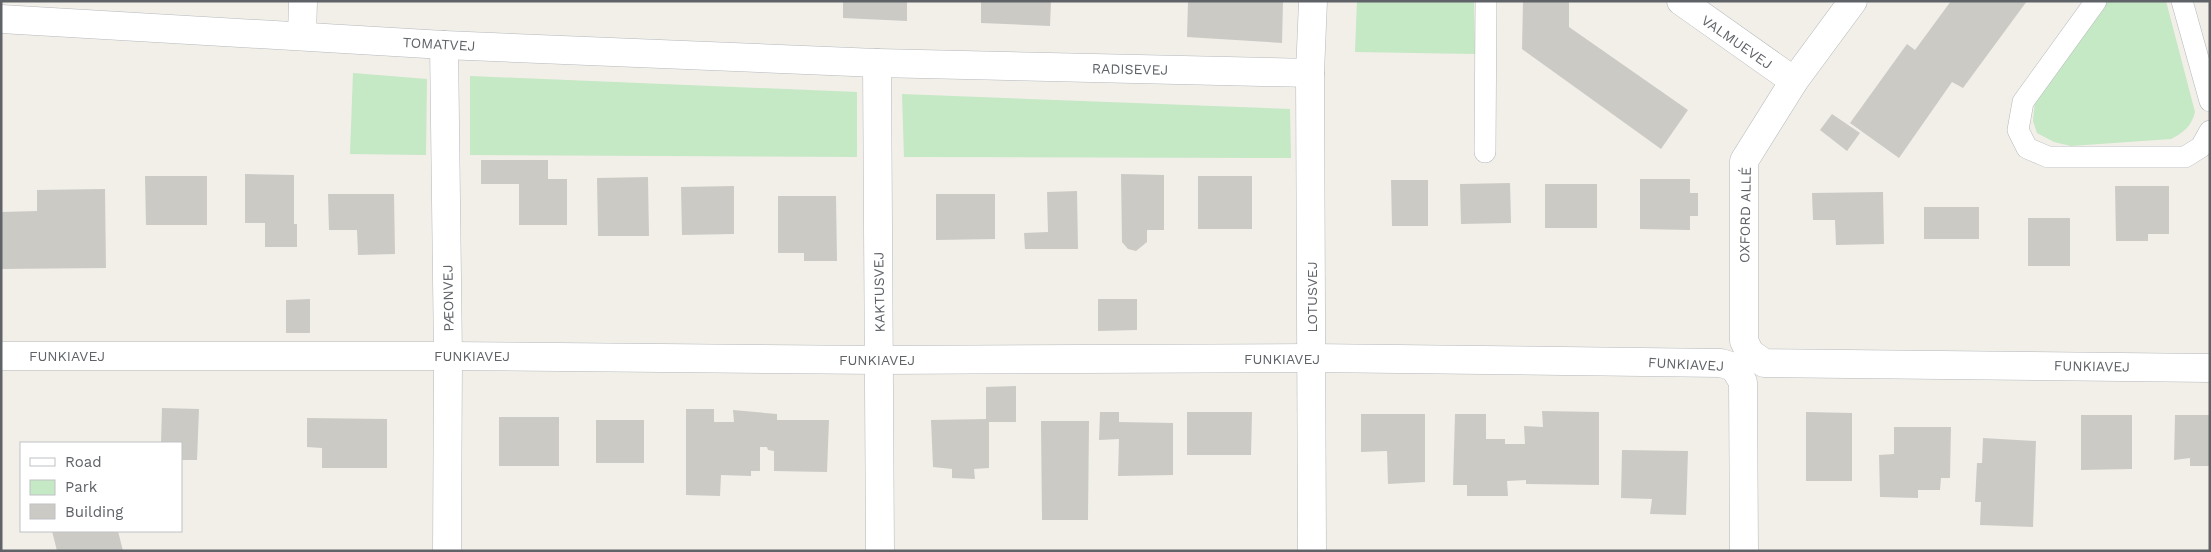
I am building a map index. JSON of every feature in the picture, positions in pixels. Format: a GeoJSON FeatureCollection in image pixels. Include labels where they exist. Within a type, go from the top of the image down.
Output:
{"type":"FeatureCollection","features":[{"type":"Feature","properties":{"kind":"street"},"geometry":{"type":"LineString","coordinates":[[302,36],[303,1]]}},
{"type":"Feature","properties":{"kind":"street"},"geometry":{"type":"LineString","coordinates":[[1310,74],[1313,1]]}},
{"type":"Feature","properties":{"kind":"street","name":"VALMUEVEJ"},"geometry":{"type":"LineString","coordinates":[[1680,1],[1794,81]]}},
{"type":"Feature","properties":{"kind":"street","name":"OXFORD ALLÉ"},"geometry":{"type":"LineString","coordinates":[[1764,363],[1750,352],[1744,340],[1744,162],[1794,81],[1853,1]]}},
{"type":"Feature","properties":{"kind":"street","name":"TOMATVEJ"},"geometry":{"type":"LineString","coordinates":[[1,19],[444,45],[877,63]]}},
{"type":"Feature","properties":{"kind":"street","name":"PÆONVEJ"},"geometry":{"type":"LineString","coordinates":[[444,45],[448,356],[447,551]]}},
{"type":"Feature","properties":{"kind":"street","name":"RADISEVEJ"},"geometry":{"type":"LineString","coordinates":[[877,63],[1310,74]]}},
{"type":"Feature","properties":{"kind":"street","name":"KAKTUSVEJ"},"geometry":{"type":"LineString","coordinates":[[877,63],[880,551]]}},
{"type":"Feature","properties":{"kind":"street","name":"LOTUSVEJ"},"geometry":{"type":"LineString","coordinates":[[1310,74],[1312,551]]}},
{"type":"Feature","properties":{"kind":"street","name":"FUNKIAVEJ"},"geometry":{"type":"LineString","coordinates":[[1,356],[448,356],[880,360],[1312,358],[1720,363],[1734,368],[1743,382],[1744,551]]}},
{"type":"Feature","properties":{"kind":"street","name":"FUNKIAVEJ"},"geometry":{"type":"LineString","coordinates":[[1764,363],[2210,368]]}},
{"type":"Feature","properties":{"kind":"lane"},"geometry":{"type":"LineString","coordinates":[[1485,152],[1486,1]]}},
{"type":"Feature","properties":{"kind":"lane"},"geometry":{"type":"LineString","coordinates":[[2096,1],[2023,102],[2018,130],[2027,148],[2048,157],[2186,157],[2201,146],[2210,131]]}},
{"type":"Feature","properties":{"kind":"lane"},"geometry":{"type":"LineString","coordinates":[[2182,1],[2210,101]]}},
{"type":"Feature","properties":{"kind":"green space"},"geometry":{"type":"Polygon","coordinates":[[[1357,1],[1474,1],[1475,54],[1355,52],[1357,1]]]}},
{"type":"Feature","properties":{"kind":"green space"},"geometry":{"type":"Polygon","coordinates":[[[2107,1],[2166,1],[2195,112],[2186,128],[2171,139],[2071,146],[2054,142],[2037,133],[2033,121],[2035,100],[2107,1]]]}},
{"type":"Feature","properties":{"kind":"green space"},"geometry":{"type":"Polygon","coordinates":[[[353,73],[427,79],[426,155],[350,154],[353,73]]]}},
{"type":"Feature","properties":{"kind":"green space"},"geometry":{"type":"Polygon","coordinates":[[[470,76],[857,92],[857,157],[470,155],[470,76]]]}},
{"type":"Feature","properties":{"kind":"green space"},"geometry":{"type":"Polygon","coordinates":[[[902,94],[1290,109],[1291,158],[904,157],[902,94]]]}},
{"type":"Feature","properties":{"kind":"building"},"geometry":{"type":"Polygon","coordinates":[[[843,1],[907,1],[907,21],[843,18],[843,1]]]}},
{"type":"Feature","properties":{"kind":"building"},"geometry":{"type":"Polygon","coordinates":[[[981,1],[1051,1],[1050,26],[981,23],[981,1]]]}},
{"type":"Feature","properties":{"kind":"building"},"geometry":{"type":"Polygon","coordinates":[[[1188,1],[1283,1],[1282,43],[1187,37],[1188,1]]]}},
{"type":"Feature","properties":{"kind":"building"},"geometry":{"type":"Polygon","coordinates":[[[1523,1],[1569,1],[1569,27],[1688,110],[1661,149],[1522,49],[1523,1]]]}},
{"type":"Feature","properties":{"kind":"building"},"geometry":{"type":"Polygon","coordinates":[[[1951,1],[2027,1],[1963,88],[1952,82],[1899,158],[1850,123],[1907,44],[1915,50],[1951,1]]]}},
{"type":"Feature","properties":{"kind":"building"},"geometry":{"type":"Polygon","coordinates":[[[1832,114],[1860,133],[1847,151],[1820,130],[1832,114]]]}},
{"type":"Feature","properties":{"kind":"building"},"geometry":{"type":"Polygon","coordinates":[[[481,160],[548,160],[548,179],[567,179],[567,225],[519,225],[519,184],[481,184],[481,160]]]}},
{"type":"Feature","properties":{"kind":"building"},"geometry":{"type":"Polygon","coordinates":[[[245,174],[294,175],[294,224],[297,224],[297,247],[265,247],[265,223],[245,223],[245,174]]]}},
{"type":"Feature","properties":{"kind":"building"},"geometry":{"type":"Polygon","coordinates":[[[1121,174],[1164,175],[1164,230],[1147,230],[1147,242],[1136,251],[1128,249],[1122,242],[1121,174]]]}},
{"type":"Feature","properties":{"kind":"building"},"geometry":{"type":"Polygon","coordinates":[[[145,176],[207,176],[207,225],[146,225],[145,176]]]}},
{"type":"Feature","properties":{"kind":"building"},"geometry":{"type":"Polygon","coordinates":[[[1198,176],[1252,176],[1252,229],[1198,229],[1198,176]]]}},
{"type":"Feature","properties":{"kind":"building"},"geometry":{"type":"Polygon","coordinates":[[[648,177],[649,236],[598,236],[597,178],[648,177]]]}},
{"type":"Feature","properties":{"kind":"building"},"geometry":{"type":"Polygon","coordinates":[[[1640,179],[1690,179],[1690,193],[1698,193],[1698,216],[1690,216],[1690,230],[1640,229],[1640,179]]]}},
{"type":"Feature","properties":{"kind":"building"},"geometry":{"type":"Polygon","coordinates":[[[1391,180],[1428,180],[1428,226],[1392,226],[1391,180]]]}},
{"type":"Feature","properties":{"kind":"building"},"geometry":{"type":"Polygon","coordinates":[[[1510,183],[1511,223],[1461,224],[1460,184],[1510,183]]]}},
{"type":"Feature","properties":{"kind":"building"},"geometry":{"type":"Polygon","coordinates":[[[1545,184],[1597,184],[1597,228],[1545,228],[1545,184]]]}},
{"type":"Feature","properties":{"kind":"building"},"geometry":{"type":"Polygon","coordinates":[[[734,186],[734,234],[682,235],[681,187],[734,186]]]}},
{"type":"Feature","properties":{"kind":"building"},"geometry":{"type":"Polygon","coordinates":[[[2115,186],[2169,186],[2169,234],[2148,234],[2148,241],[2116,241],[2115,186]]]}},
{"type":"Feature","properties":{"kind":"building"},"geometry":{"type":"Polygon","coordinates":[[[105,189],[106,268],[1,269],[1,212],[37,211],[37,190],[105,189]]]}},
{"type":"Feature","properties":{"kind":"building"},"geometry":{"type":"Polygon","coordinates":[[[1077,191],[1078,249],[1025,249],[1024,233],[1048,232],[1047,192],[1077,191]]]}},
{"type":"Feature","properties":{"kind":"building"},"geometry":{"type":"Polygon","coordinates":[[[1883,192],[1884,244],[1836,245],[1835,220],[1813,220],[1812,193],[1883,192]]]}},
{"type":"Feature","properties":{"kind":"building"},"geometry":{"type":"Polygon","coordinates":[[[328,194],[394,194],[395,254],[358,255],[357,230],[329,230],[328,194]]]}},
{"type":"Feature","properties":{"kind":"building"},"geometry":{"type":"Polygon","coordinates":[[[936,194],[995,194],[995,239],[936,240],[936,194]]]}},
{"type":"Feature","properties":{"kind":"building"},"geometry":{"type":"Polygon","coordinates":[[[778,196],[836,196],[837,261],[804,261],[804,253],[778,253],[778,196]]]}},
{"type":"Feature","properties":{"kind":"building"},"geometry":{"type":"Polygon","coordinates":[[[1924,207],[1979,207],[1979,239],[1924,239],[1924,207]]]}},
{"type":"Feature","properties":{"kind":"building"},"geometry":{"type":"Polygon","coordinates":[[[2028,218],[2070,218],[2070,266],[2028,266],[2028,218]]]}},
{"type":"Feature","properties":{"kind":"building"},"geometry":{"type":"Polygon","coordinates":[[[310,299],[310,333],[286,333],[286,300],[310,299]]]}},
{"type":"Feature","properties":{"kind":"building"},"geometry":{"type":"Polygon","coordinates":[[[1098,299],[1137,299],[1137,330],[1098,331],[1098,299]]]}},
{"type":"Feature","properties":{"kind":"building"},"geometry":{"type":"Polygon","coordinates":[[[1016,386],[1016,422],[989,422],[989,468],[974,469],[975,479],[952,478],[952,469],[933,467],[931,420],[986,419],[986,387],[1016,386]]]}},
{"type":"Feature","properties":{"kind":"building"},"geometry":{"type":"Polygon","coordinates":[[[162,408],[199,409],[197,460],[182,460],[182,442],[161,442],[162,408]]]}},
{"type":"Feature","properties":{"kind":"building"},"geometry":{"type":"Polygon","coordinates":[[[686,409],[714,409],[714,422],[734,422],[733,410],[777,414],[777,420],[829,420],[827,472],[774,471],[774,451],[768,450],[767,447],[760,447],[760,471],[751,471],[751,476],[721,475],[720,496],[686,495],[686,409]]]}},
{"type":"Feature","properties":{"kind":"building"},"geometry":{"type":"Polygon","coordinates":[[[1542,411],[1599,412],[1599,485],[1526,484],[1526,480],[1507,481],[1508,496],[1467,496],[1467,485],[1453,485],[1455,414],[1486,414],[1486,439],[1505,439],[1505,444],[1525,444],[1524,426],[1543,427],[1542,411]]]}},
{"type":"Feature","properties":{"kind":"building"},"geometry":{"type":"Polygon","coordinates":[[[1100,412],[1119,412],[1119,422],[1173,423],[1173,475],[1118,476],[1119,439],[1099,440],[1100,412]]]}},
{"type":"Feature","properties":{"kind":"building"},"geometry":{"type":"Polygon","coordinates":[[[1187,412],[1252,412],[1251,455],[1187,455],[1187,412]]]}},
{"type":"Feature","properties":{"kind":"building"},"geometry":{"type":"Polygon","coordinates":[[[1806,412],[1852,413],[1852,481],[1806,481],[1806,412]]]}},
{"type":"Feature","properties":{"kind":"building"},"geometry":{"type":"Polygon","coordinates":[[[1361,414],[1425,414],[1425,482],[1388,484],[1387,451],[1361,452],[1361,414]]]}},
{"type":"Feature","properties":{"kind":"building"},"geometry":{"type":"Polygon","coordinates":[[[2081,415],[2132,415],[2132,469],[2081,470],[2081,415]]]}},
{"type":"Feature","properties":{"kind":"building"},"geometry":{"type":"Polygon","coordinates":[[[2175,415],[2210,415],[2210,466],[2190,466],[2190,458],[2174,460],[2175,415]]]}},
{"type":"Feature","properties":{"kind":"building"},"geometry":{"type":"Polygon","coordinates":[[[499,417],[559,417],[559,466],[499,466],[499,417]]]}},
{"type":"Feature","properties":{"kind":"building"},"geometry":{"type":"Polygon","coordinates":[[[307,418],[387,419],[387,468],[322,468],[322,448],[307,447],[307,418]]]}},
{"type":"Feature","properties":{"kind":"building"},"geometry":{"type":"Polygon","coordinates":[[[596,420],[644,420],[644,463],[596,463],[596,420]]]}},
{"type":"Feature","properties":{"kind":"building"},"geometry":{"type":"Polygon","coordinates":[[[1041,421],[1089,421],[1088,520],[1042,520],[1041,421]]]}},
{"type":"Feature","properties":{"kind":"building"},"geometry":{"type":"Polygon","coordinates":[[[1894,427],[1951,427],[1950,478],[1941,478],[1940,490],[1918,490],[1918,498],[1880,497],[1879,455],[1894,454],[1894,427]]]}},
{"type":"Feature","properties":{"kind":"building"},"geometry":{"type":"Polygon","coordinates":[[[1983,438],[2036,441],[2033,527],[1980,525],[1981,502],[1975,502],[1977,463],[1982,463],[1983,438]]]}},
{"type":"Feature","properties":{"kind":"building"},"geometry":{"type":"Polygon","coordinates":[[[1622,450],[1688,451],[1686,515],[1650,514],[1652,499],[1621,498],[1622,450]]]}},
{"type":"Feature","properties":{"kind":"building"},"geometry":{"type":"Polygon","coordinates":[[[52,532],[118,532],[123,551],[57,551],[52,532]]]}}]}
